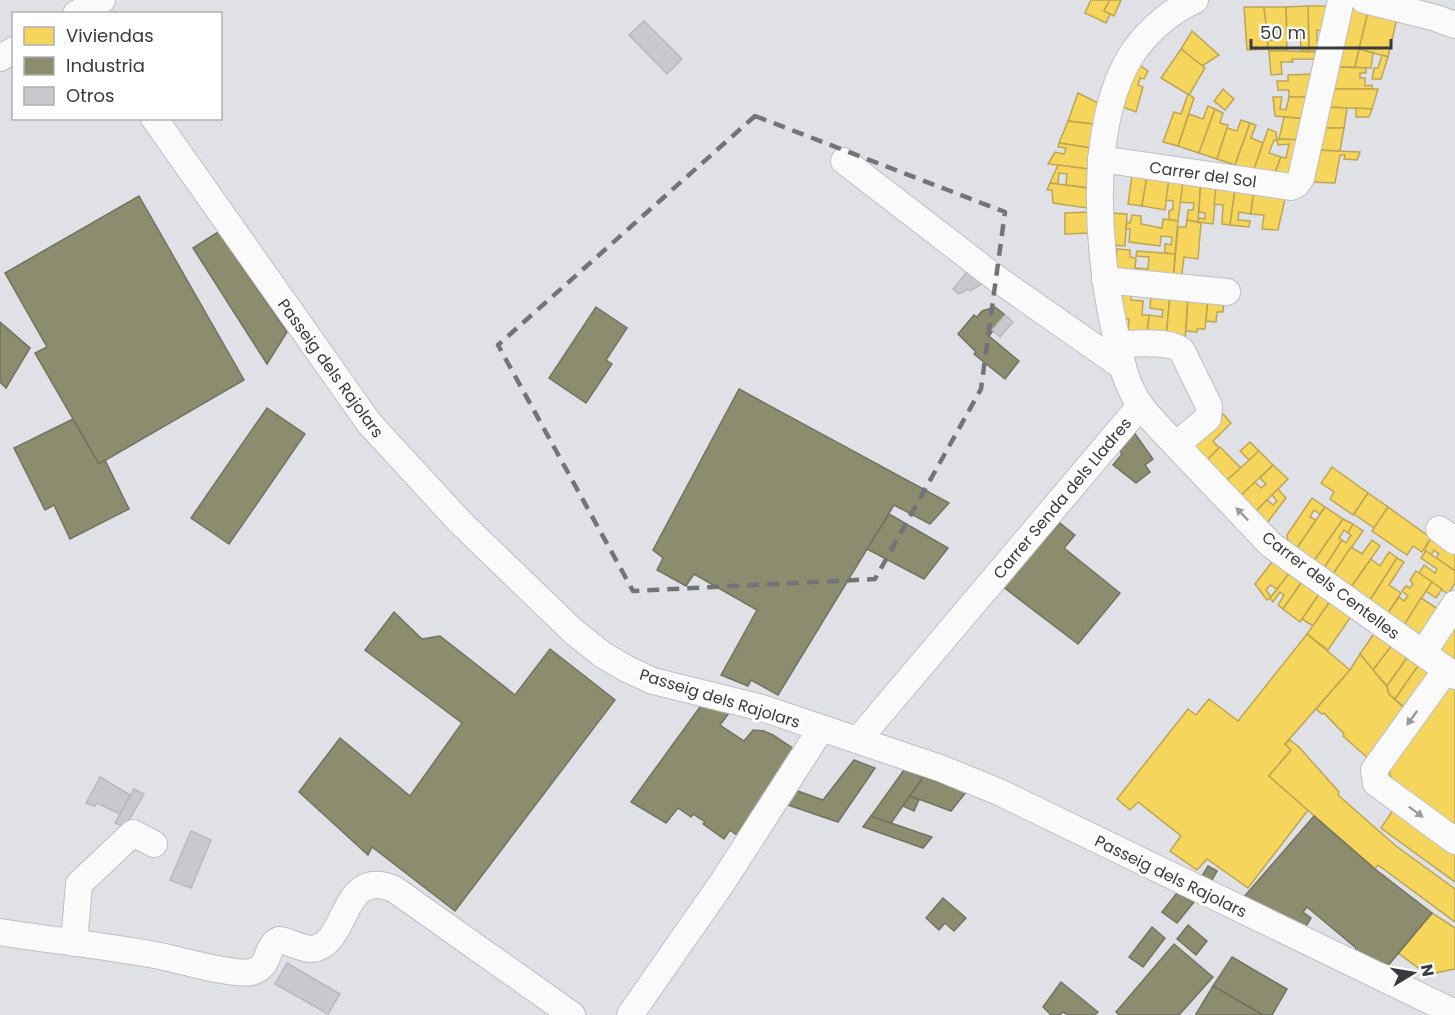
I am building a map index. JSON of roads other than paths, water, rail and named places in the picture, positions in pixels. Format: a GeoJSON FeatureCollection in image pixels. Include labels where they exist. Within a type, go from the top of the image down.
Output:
{"type":"FeatureCollection","features":[{"type":"Feature","properties":{"kind":"street"},"geometry":{"type":"LineString","coordinates":[[81,12],[102,0]]}},
{"type":"Feature","properties":{"kind":"street","name":"Carrer Senda dels Lladres"},"geometry":{"type":"LineString","coordinates":[[858,740],[1140,406],[1129,386],[1120,356],[1105,280],[1101,197],[1103,134],[1119,79],[1133,52],[1142,40],[1162,22],[1195,0]]}},
{"type":"Feature","properties":{"kind":"street","name":"Carrer del Sol"},"geometry":{"type":"LineString","coordinates":[[1101,159],[1291,187],[1297,184],[1301,177],[1341,0]]}},
{"type":"Feature","properties":{"kind":"street"},"geometry":{"type":"LineString","coordinates":[[1364,0],[1417,6],[1455,25]]}},
{"type":"Feature","properties":{"kind":"street","name":"Passeig dels Rajolars"},"geometry":{"type":"LineString","coordinates":[[155,120],[369,423],[460,522],[574,632],[603,655],[653,681],[762,708],[940,768],[999,792],[1450,1009]]}},
{"type":"Feature","properties":{"kind":"street"},"geometry":{"type":"LineString","coordinates":[[844,161],[996,278],[1120,356],[1169,345],[1179,348],[1210,412],[1208,418],[1176,445]]}},
{"type":"Feature","properties":{"kind":"street"},"geometry":{"type":"LineString","coordinates":[[1105,280],[1227,292]]}},
{"type":"Feature","properties":{"kind":"street","name":"Carrer dels Centelles"},"geometry":{"type":"LineString","coordinates":[[1140,406],[1271,545],[1451,673]]}},
{"type":"Feature","properties":{"kind":"street"},"geometry":{"type":"LineString","coordinates":[[1423,653],[1455,604]]}},
{"type":"Feature","properties":{"kind":"street"},"geometry":{"type":"LineString","coordinates":[[1451,673],[1374,770],[1376,783],[1455,841]]}},
{"type":"Feature","properties":{"kind":"street"},"geometry":{"type":"LineString","coordinates":[[630,1015],[722,883],[821,729]]}},
{"type":"Feature","properties":{"kind":"street"},"geometry":{"type":"LineString","coordinates":[[74,943],[80,884],[133,833],[154,844]]}},
{"type":"Feature","properties":{"kind":"street"},"geometry":{"type":"LineString","coordinates":[[0,932],[154,955],[234,972],[250,972],[259,969],[267,961],[270,948],[274,942],[279,940],[310,949],[322,945],[330,939],[351,899],[360,891],[382,884],[394,889],[572,1015]]}}]}
